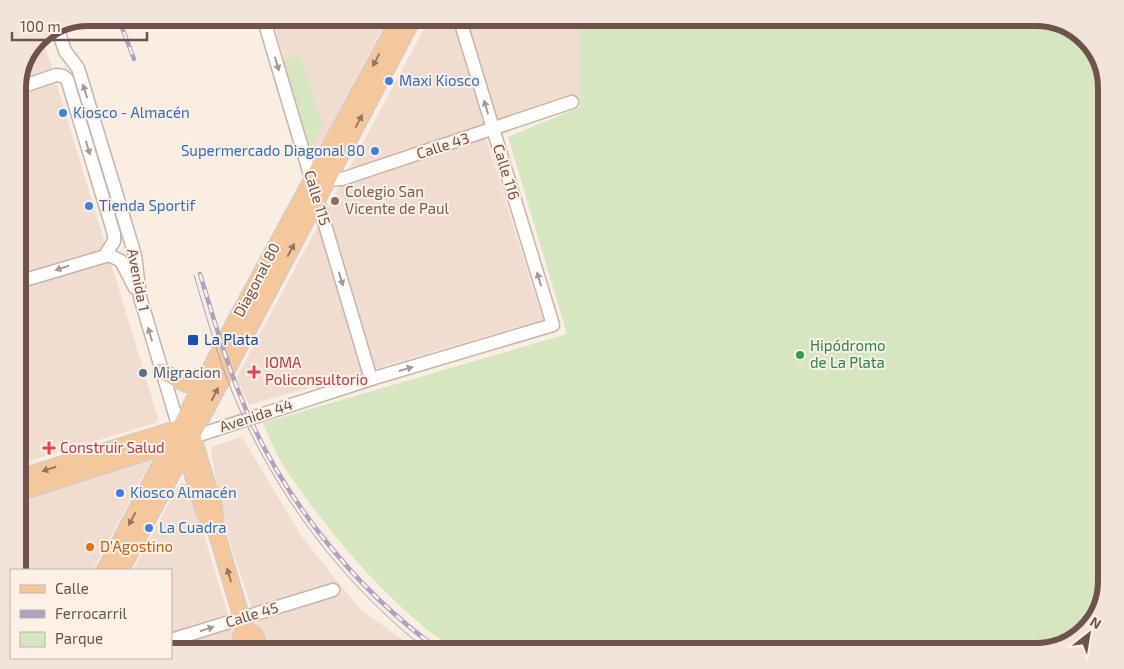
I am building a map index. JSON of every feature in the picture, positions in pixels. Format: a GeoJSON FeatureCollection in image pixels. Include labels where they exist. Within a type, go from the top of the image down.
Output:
{"type":"FeatureCollection","features":[{"type":"Feature","properties":{"kind":"main road","name":"Diagonal 80"},"geometry":{"type":"LineString","coordinates":[[121,569],[182,440],[207,375],[311,179],[396,26]]}},
{"type":"Feature","properties":{"kind":"main road","name":"Diagonal 80"},"geometry":{"type":"LineString","coordinates":[[106,569],[182,440],[328,180],[410,26]]}},
{"type":"Feature","properties":{"kind":"main road"},"geometry":{"type":"LineString","coordinates":[[161,370],[186,384],[196,382],[207,375]]}},
{"type":"Feature","properties":{"kind":"main road","name":"Avenida 44"},"geometry":{"type":"LineString","coordinates":[[26,476],[182,440]]}},
{"type":"Feature","properties":{"kind":"main road","name":"Avenida 44"},"geometry":{"type":"LineString","coordinates":[[26,490],[182,440]]}},
{"type":"Feature","properties":{"kind":"main road","name":"Avenida 1"},"geometry":{"type":"LineString","coordinates":[[182,440],[214,507],[216,531],[244,623],[255,635],[257,643]]}},
{"type":"Feature","properties":{"kind":"main road","name":"Avenida 1"},"geometry":{"type":"LineString","coordinates":[[243,643],[241,637],[244,623]]}},
{"type":"Feature","properties":{"kind":"street","name":"Calle 115"},"geometry":{"type":"LineString","coordinates":[[265,26],[371,379]]}},
{"type":"Feature","properties":{"kind":"street","name":"Calle 116"},"geometry":{"type":"LineString","coordinates":[[461,26],[553,325]]}},
{"type":"Feature","properties":{"kind":"street","name":"Avenida 1"},"geometry":{"type":"LineString","coordinates":[[59,34],[64,51],[78,68],[135,255],[140,297],[182,440]]}},
{"type":"Feature","properties":{"kind":"street"},"geometry":{"type":"LineString","coordinates":[[26,85],[56,75],[64,62],[64,51]]}},
{"type":"Feature","properties":{"kind":"street","name":"Avenida 1"},"geometry":{"type":"LineString","coordinates":[[56,75],[63,76],[68,81],[114,234],[114,241],[106,254]]}},
{"type":"Feature","properties":{"kind":"street","name":"Calle 43"},"geometry":{"type":"LineString","coordinates":[[311,179],[342,179],[572,102]]}},
{"type":"Feature","properties":{"kind":"street"},"geometry":{"type":"LineString","coordinates":[[26,279],[106,254],[120,260],[140,297]]}},
{"type":"Feature","properties":{"kind":"street","name":"Avenida 44"},"geometry":{"type":"LineString","coordinates":[[182,440],[371,379],[553,325]]}},
{"type":"Feature","properties":{"kind":"street","name":"Calle 45"},"geometry":{"type":"LineString","coordinates":[[172,640],[244,623],[333,590]]}},
{"type":"Feature","properties":{"kind":"shaded area"},"geometry":{"type":"Polygon","coordinates":[[[274,26],[384,26],[314,157],[274,26]]]}},
{"type":"Feature","properties":{"kind":"shaded area"},"geometry":{"type":"Polygon","coordinates":[[[426,26],[584,26],[582,99],[482,126],[543,320],[249,405],[236,378],[426,26]]]}},
{"type":"Feature","properties":{"kind":"shaded area"},"geometry":{"type":"Polygon","coordinates":[[[44,44],[158,418],[156,423],[26,462],[26,84],[31,64],[44,44]]]}},
{"type":"Feature","properties":{"kind":"shaded area"},"geometry":{"type":"Polygon","coordinates":[[[242,437],[302,537],[360,609],[407,643],[263,643],[225,528],[211,453],[213,446],[242,437]]]}},
{"type":"Feature","properties":{"kind":"shaded area"},"geometry":{"type":"Polygon","coordinates":[[[152,459],[94,569],[26,569],[26,498],[152,459]]]}},
{"type":"Feature","properties":{"kind":"shaded area"},"geometry":{"type":"Polygon","coordinates":[[[188,482],[237,643],[172,643],[172,569],[134,569],[179,484],[188,482]]]}},
{"type":"Feature","properties":{"kind":"green space","name":"Hipódromo de La Plata"},"geometry":{"type":"Polygon","coordinates":[[[580,26],[1036,26],[1052,28],[1074,39],[1089,57],[1097,76],[1098,84],[1098,581],[1096,597],[1091,609],[1064,609],[1064,636],[1052,641],[1036,643],[445,643],[432,633],[386,592],[343,545],[283,466],[263,423],[567,334],[508,137],[580,107],[580,26]]]}},
{"type":"Feature","properties":{"kind":"green space"},"geometry":{"type":"Polygon","coordinates":[[[301,55],[323,125],[310,149],[282,61],[301,55]]]}},
{"type":"Feature","properties":{"kind":"tram line"},"geometry":{"type":"LineString","coordinates":[[194,275],[217,350],[233,394],[250,431],[290,502],[314,535],[367,597],[418,643]]}},
{"type":"Feature","properties":{"kind":"railway"},"geometry":{"type":"LineString","coordinates":[[121,26],[134,59]]}},
{"type":"Feature","properties":{"kind":"railway"},"geometry":{"type":"LineString","coordinates":[[200,274],[238,390],[273,464],[321,535],[348,568],[378,598],[431,643]]}},
{"type":"Feature","properties":{"kind":"place","name":"Maxi Kiosco"},"geometry":{"type":"Point","coordinates":[389,81]}},
{"type":"Feature","properties":{"kind":"place","name":"Kiosco - Almacén"},"geometry":{"type":"Point","coordinates":[63,113]}},
{"type":"Feature","properties":{"kind":"place","name":"Supermercado Diagonal 80"},"geometry":{"type":"Point","coordinates":[375,151]}},
{"type":"Feature","properties":{"kind":"place","name":"Colegio San Vicente de Paul"},"geometry":{"type":"Point","coordinates":[335,201]}},
{"type":"Feature","properties":{"kind":"place","name":"Tienda Sportif"},"geometry":{"type":"Point","coordinates":[89,206]}},
{"type":"Feature","properties":{"kind":"place","name":"La Plata"},"geometry":{"type":"Point","coordinates":[193,340]}},
{"type":"Feature","properties":{"kind":"place","name":"Hipódromo de La Plata"},"geometry":{"type":"Point","coordinates":[800,355]}},
{"type":"Feature","properties":{"kind":"place","name":"IOMA Policonsultorio"},"geometry":{"type":"Point","coordinates":[254,372]}},
{"type":"Feature","properties":{"kind":"place","name":"Migracion"},"geometry":{"type":"Point","coordinates":[143,373]}},
{"type":"Feature","properties":{"kind":"place","name":"Construir Salud"},"geometry":{"type":"Point","coordinates":[49,448]}},
{"type":"Feature","properties":{"kind":"place","name":"Kiosco Almacén"},"geometry":{"type":"Point","coordinates":[120,493]}},
{"type":"Feature","properties":{"kind":"place","name":"La Cuadra"},"geometry":{"type":"Point","coordinates":[149,528]}},
{"type":"Feature","properties":{"kind":"place","name":"D'Agostino"},"geometry":{"type":"Point","coordinates":[90,547]}}]}
